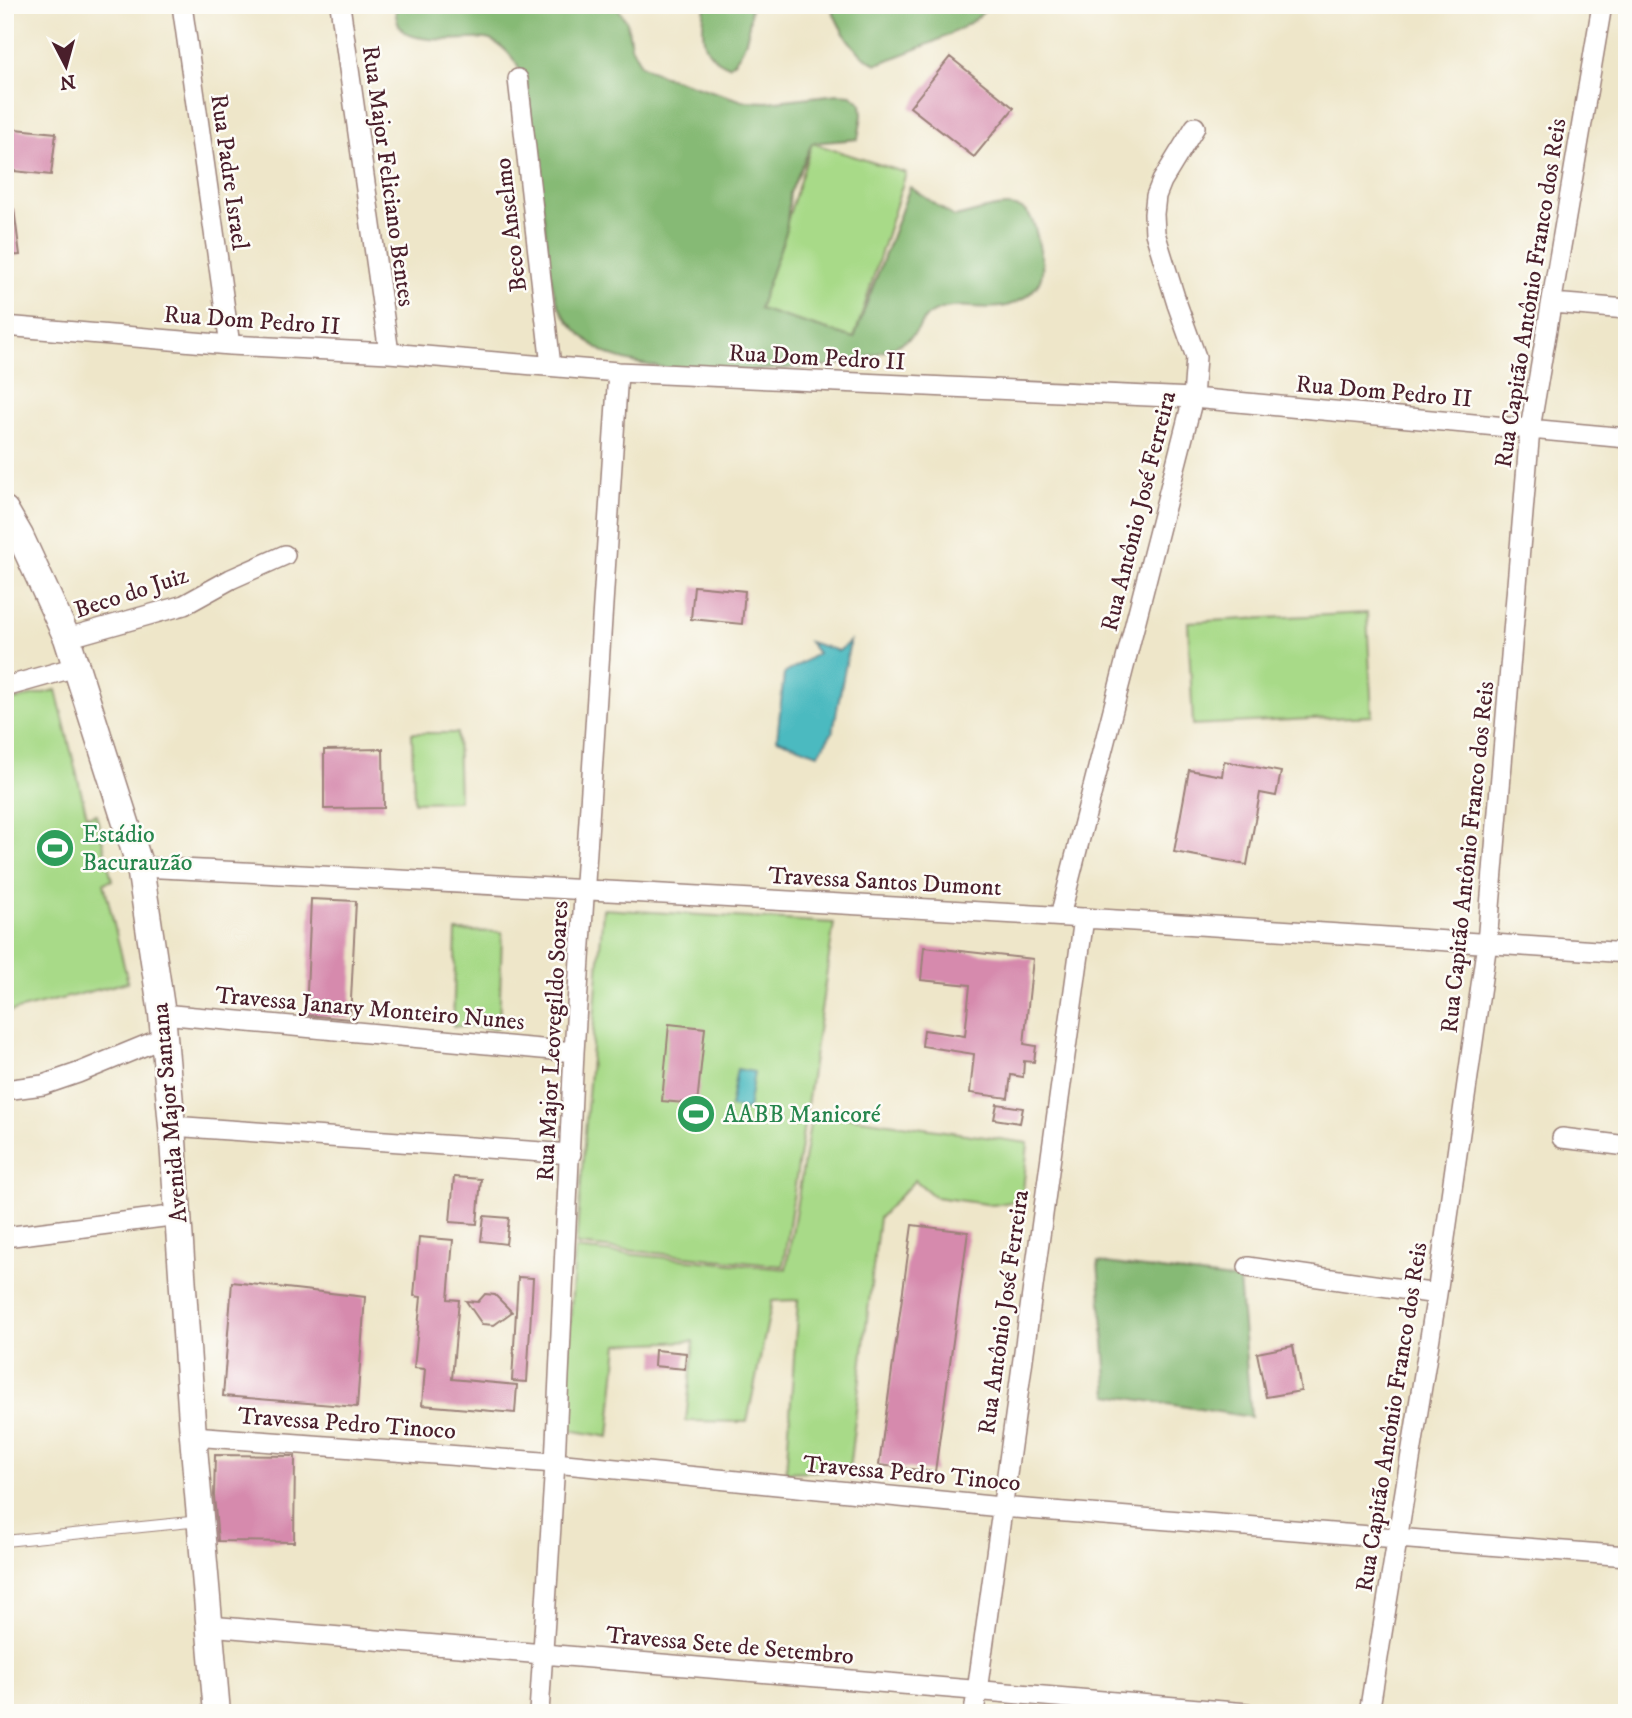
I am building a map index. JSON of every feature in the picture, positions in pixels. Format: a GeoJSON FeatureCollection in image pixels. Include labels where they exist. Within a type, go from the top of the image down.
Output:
{"type":"FeatureCollection","features":[{"type":"Feature","properties":{"kind":"street","name":"Rua Padre Israel"},"geometry":{"type":"LineString","coordinates":[[183,5],[230,345]]}},
{"type":"Feature","properties":{"kind":"street","name":"Rua Major Feliciano Bentes"},"geometry":{"type":"LineString","coordinates":[[340,5],[388,353]]}},
{"type":"Feature","properties":{"kind":"street","name":"Rua Capitão Antônio Franco dos Reis"},"geometry":{"type":"LineString","coordinates":[[1369,1713],[1437,1294],[1487,943],[1530,429],[1602,5]]}},
{"type":"Feature","properties":{"kind":"street","name":"Beco Anselmo"},"geometry":{"type":"LineString","coordinates":[[518,79],[551,366]]}},
{"type":"Feature","properties":{"kind":"street","name":"Rua Antônio José Ferreira"},"geometry":{"type":"LineString","coordinates":[[1060,916],[1193,398],[1196,356],[1155,233],[1154,214],[1156,196],[1162,181],[1195,127]]}},
{"type":"Feature","properties":{"kind":"street"},"geometry":{"type":"LineString","coordinates":[[1552,303],[1627,309]]}},
{"type":"Feature","properties":{"kind":"street","name":"Rua Dom Pedro II"},"geometry":{"type":"LineString","coordinates":[[5,326],[230,345],[388,353],[618,372],[1193,398],[1627,438]]}},
{"type":"Feature","properties":{"kind":"street","name":"Rua Major Leovegildo Soares"},"geometry":{"type":"LineString","coordinates":[[539,1713],[555,1463],[574,1052],[618,372]]}},
{"type":"Feature","properties":{"kind":"street","name":"Avenida Major Santana"},"geometry":{"type":"LineString","coordinates":[[5,486],[20,536]]}},
{"type":"Feature","properties":{"kind":"street","name":"Avenida Major Santana"},"geometry":{"type":"LineString","coordinates":[[5,510],[20,536],[67,638],[140,867],[162,1026],[172,1126],[193,1436],[216,1713]]}},
{"type":"Feature","properties":{"kind":"street","name":"Beco do Juiz"},"geometry":{"type":"LineString","coordinates":[[67,638],[184,605],[231,579],[285,555]]}},
{"type":"Feature","properties":{"kind":"street"},"geometry":{"type":"LineString","coordinates":[[5,687],[76,667]]}},
{"type":"Feature","properties":{"kind":"street","name":"Travessa Santos Dumont"},"geometry":{"type":"LineString","coordinates":[[140,867],[585,888],[1627,953]]}},
{"type":"Feature","properties":{"kind":"street","name":"Rua Antônio José Ferreira"},"geometry":{"type":"LineString","coordinates":[[974,1713],[1084,918]]}},
{"type":"Feature","properties":{"kind":"street"},"geometry":{"type":"LineString","coordinates":[[5,1090],[43,1085],[66,1077],[162,1026]]}},
{"type":"Feature","properties":{"kind":"street","name":"Travessa Janary Monteiro Nunes"},"geometry":{"type":"LineString","coordinates":[[162,1026],[574,1052]]}},
{"type":"Feature","properties":{"kind":"street"},"geometry":{"type":"LineString","coordinates":[[172,1126],[570,1154]]}},
{"type":"Feature","properties":{"kind":"street"},"geometry":{"type":"LineString","coordinates":[[1562,1138],[1627,1146]]}},
{"type":"Feature","properties":{"kind":"street"},"geometry":{"type":"LineString","coordinates":[[5,1237],[179,1215]]}},
{"type":"Feature","properties":{"kind":"street"},"geometry":{"type":"LineString","coordinates":[[1248,1267],[1437,1294]]}},
{"type":"Feature","properties":{"kind":"street","name":"Travessa Pedro Tinoco"},"geometry":{"type":"LineString","coordinates":[[193,1436],[555,1463],[1001,1507],[1627,1556]]}},
{"type":"Feature","properties":{"kind":"street","name":"Travessa Sete de Setembro"},"geometry":{"type":"LineString","coordinates":[[209,1626],[1247,1713]]}},
{"type":"Feature","properties":{"kind":"lane"},"geometry":{"type":"LineString","coordinates":[[5,1541],[201,1521]]}},
{"type":"Feature","properties":{"kind":"green space"},"geometry":{"type":"Polygon","coordinates":[[[395,5],[616,5],[627,22],[631,46],[641,65],[661,75],[743,101],[767,102],[838,94],[851,95],[861,103],[858,139],[812,143],[790,193],[786,232],[759,309],[854,338],[910,187],[954,217],[1007,206],[1026,212],[1037,235],[1041,255],[1041,278],[1037,286],[1024,298],[1010,305],[996,308],[942,309],[929,315],[914,334],[901,344],[868,357],[839,364],[724,371],[677,369],[612,356],[598,349],[576,330],[557,301],[550,270],[527,85],[517,65],[503,48],[490,40],[434,40],[409,35],[399,25],[395,5]]]}},
{"type":"Feature","properties":{"kind":"green space"},"geometry":{"type":"Polygon","coordinates":[[[705,5],[751,5],[744,46],[729,66],[719,61],[707,49],[703,33],[705,5]]]}},
{"type":"Feature","properties":{"kind":"green space"},"geometry":{"type":"Polygon","coordinates":[[[830,5],[990,5],[981,15],[954,32],[877,64],[854,47],[830,5]]]}},
{"type":"Feature","properties":{"kind":"green space"},"geometry":{"type":"Polygon","coordinates":[[[812,143],[906,173],[854,339],[759,309],[812,143]]]}},
{"type":"Feature","properties":{"kind":"green space"},"geometry":{"type":"Polygon","coordinates":[[[1367,613],[1372,716],[1193,725],[1188,622],[1367,613]]]}},
{"type":"Feature","properties":{"kind":"green space","name":"Estádio Bacurauzão"},"geometry":{"type":"Polygon","coordinates":[[[56,690],[87,816],[96,814],[112,880],[104,883],[128,982],[5,1013],[5,702],[56,690]]]}},
{"type":"Feature","properties":{"kind":"green space"},"geometry":{"type":"Polygon","coordinates":[[[412,733],[457,733],[459,801],[414,802],[412,733]]]}},
{"type":"Feature","properties":{"kind":"green space","name":"AABB Manicoré"},"geometry":{"type":"Polygon","coordinates":[[[603,909],[834,923],[783,1266],[576,1245],[603,909]]]}},
{"type":"Feature","properties":{"kind":"green space"},"geometry":{"type":"Polygon","coordinates":[[[456,931],[502,932],[499,1028],[453,1026],[456,931]]]}},
{"type":"Feature","properties":{"kind":"green space"},"geometry":{"type":"Polygon","coordinates":[[[812,1112],[1028,1143],[1022,1200],[993,1205],[935,1197],[915,1180],[879,1218],[849,1470],[786,1472],[798,1300],[772,1301],[747,1422],[686,1421],[694,1341],[618,1344],[609,1437],[563,1429],[575,1249],[786,1269],[812,1112]]]}},
{"type":"Feature","properties":{"kind":"green space"},"geometry":{"type":"Polygon","coordinates":[[[1098,1262],[1239,1280],[1251,1417],[1108,1395],[1098,1262]]]}},
{"type":"Feature","properties":{"kind":"water"},"geometry":{"type":"Polygon","coordinates":[[[850,641],[833,731],[818,754],[777,739],[784,674],[818,653],[809,642],[839,651],[850,641]]]}},
{"type":"Feature","properties":{"kind":"water"},"geometry":{"type":"Polygon","coordinates":[[[737,1069],[754,1072],[748,1110],[730,1107],[737,1069]]]}},
{"type":"Feature","properties":{"kind":"building"},"geometry":{"type":"Polygon","coordinates":[[[950,57],[1014,108],[974,157],[910,107],[950,57]]]}},
{"type":"Feature","properties":{"kind":"building"},"geometry":{"type":"Polygon","coordinates":[[[5,128],[56,133],[51,175],[5,170],[5,128]]]}},
{"type":"Feature","properties":{"kind":"building"},"geometry":{"type":"Polygon","coordinates":[[[14,209],[20,255],[5,256],[5,210],[14,209]]]}},
{"type":"Feature","properties":{"kind":"building"},"geometry":{"type":"Polygon","coordinates":[[[694,586],[745,591],[742,624],[691,619],[694,586]]]}},
{"type":"Feature","properties":{"kind":"building"},"geometry":{"type":"Polygon","coordinates":[[[383,749],[384,808],[324,809],[324,750],[383,749]]]}},
{"type":"Feature","properties":{"kind":"building"},"geometry":{"type":"Polygon","coordinates":[[[1224,761],[1281,772],[1276,796],[1260,793],[1247,865],[1174,852],[1189,770],[1222,776],[1224,761]]]}},
{"type":"Feature","properties":{"kind":"building"},"geometry":{"type":"Polygon","coordinates":[[[311,899],[356,901],[350,1019],[306,1015],[311,899]]]}},
{"type":"Feature","properties":{"kind":"building"},"geometry":{"type":"Polygon","coordinates":[[[924,947],[1033,959],[1024,1044],[1036,1046],[1034,1062],[1024,1061],[1023,1077],[1011,1075],[1008,1098],[970,1093],[974,1054],[922,1046],[924,1030],[965,1036],[970,985],[921,980],[924,947]]]}},
{"type":"Feature","properties":{"kind":"building"},"geometry":{"type":"Polygon","coordinates":[[[669,1024],[705,1028],[697,1104],[662,1101],[669,1024]]]}},
{"type":"Feature","properties":{"kind":"building"},"geometry":{"type":"Polygon","coordinates":[[[997,1104],[1023,1108],[1020,1123],[994,1119],[997,1104]]]}},
{"type":"Feature","properties":{"kind":"building"},"geometry":{"type":"Polygon","coordinates":[[[454,1177],[481,1179],[477,1224],[450,1222],[454,1177]]]}},
{"type":"Feature","properties":{"kind":"building"},"geometry":{"type":"Polygon","coordinates":[[[484,1216],[509,1218],[506,1244],[481,1241],[484,1216]]]}},
{"type":"Feature","properties":{"kind":"building"},"geometry":{"type":"Polygon","coordinates":[[[912,1225],[968,1232],[935,1472],[879,1465],[912,1225]]]}},
{"type":"Feature","properties":{"kind":"building"},"geometry":{"type":"Polygon","coordinates":[[[419,1237],[453,1240],[448,1299],[459,1300],[452,1379],[517,1385],[515,1413],[422,1405],[425,1369],[414,1368],[421,1297],[414,1296],[419,1237]]]}},
{"type":"Feature","properties":{"kind":"building"},"geometry":{"type":"Polygon","coordinates":[[[518,1277],[533,1278],[527,1382],[512,1381],[518,1277]]]}},
{"type":"Feature","properties":{"kind":"building"},"geometry":{"type":"Polygon","coordinates":[[[232,1282],[365,1297],[357,1407],[223,1396],[232,1282]]]}},
{"type":"Feature","properties":{"kind":"building"},"geometry":{"type":"Polygon","coordinates":[[[485,1294],[495,1295],[512,1312],[494,1325],[482,1324],[466,1301],[478,1302],[485,1294]]]}},
{"type":"Feature","properties":{"kind":"building"},"geometry":{"type":"Polygon","coordinates":[[[1293,1346],[1301,1391],[1266,1397],[1257,1353],[1293,1346]]]}},
{"type":"Feature","properties":{"kind":"building"},"geometry":{"type":"Polygon","coordinates":[[[655,1350],[686,1353],[685,1369],[654,1366],[655,1350]]]}},
{"type":"Feature","properties":{"kind":"building"},"geometry":{"type":"Polygon","coordinates":[[[215,1455],[295,1456],[294,1542],[218,1541],[214,1496],[215,1455]]]}},
{"type":"Feature","properties":{"kind":"place","name":"Estádio Bacurauzão"},"geometry":{"type":"Point","coordinates":[55,848]}},
{"type":"Feature","properties":{"kind":"place","name":"AABB Manicoré"},"geometry":{"type":"Point","coordinates":[696,1114]}}]}
